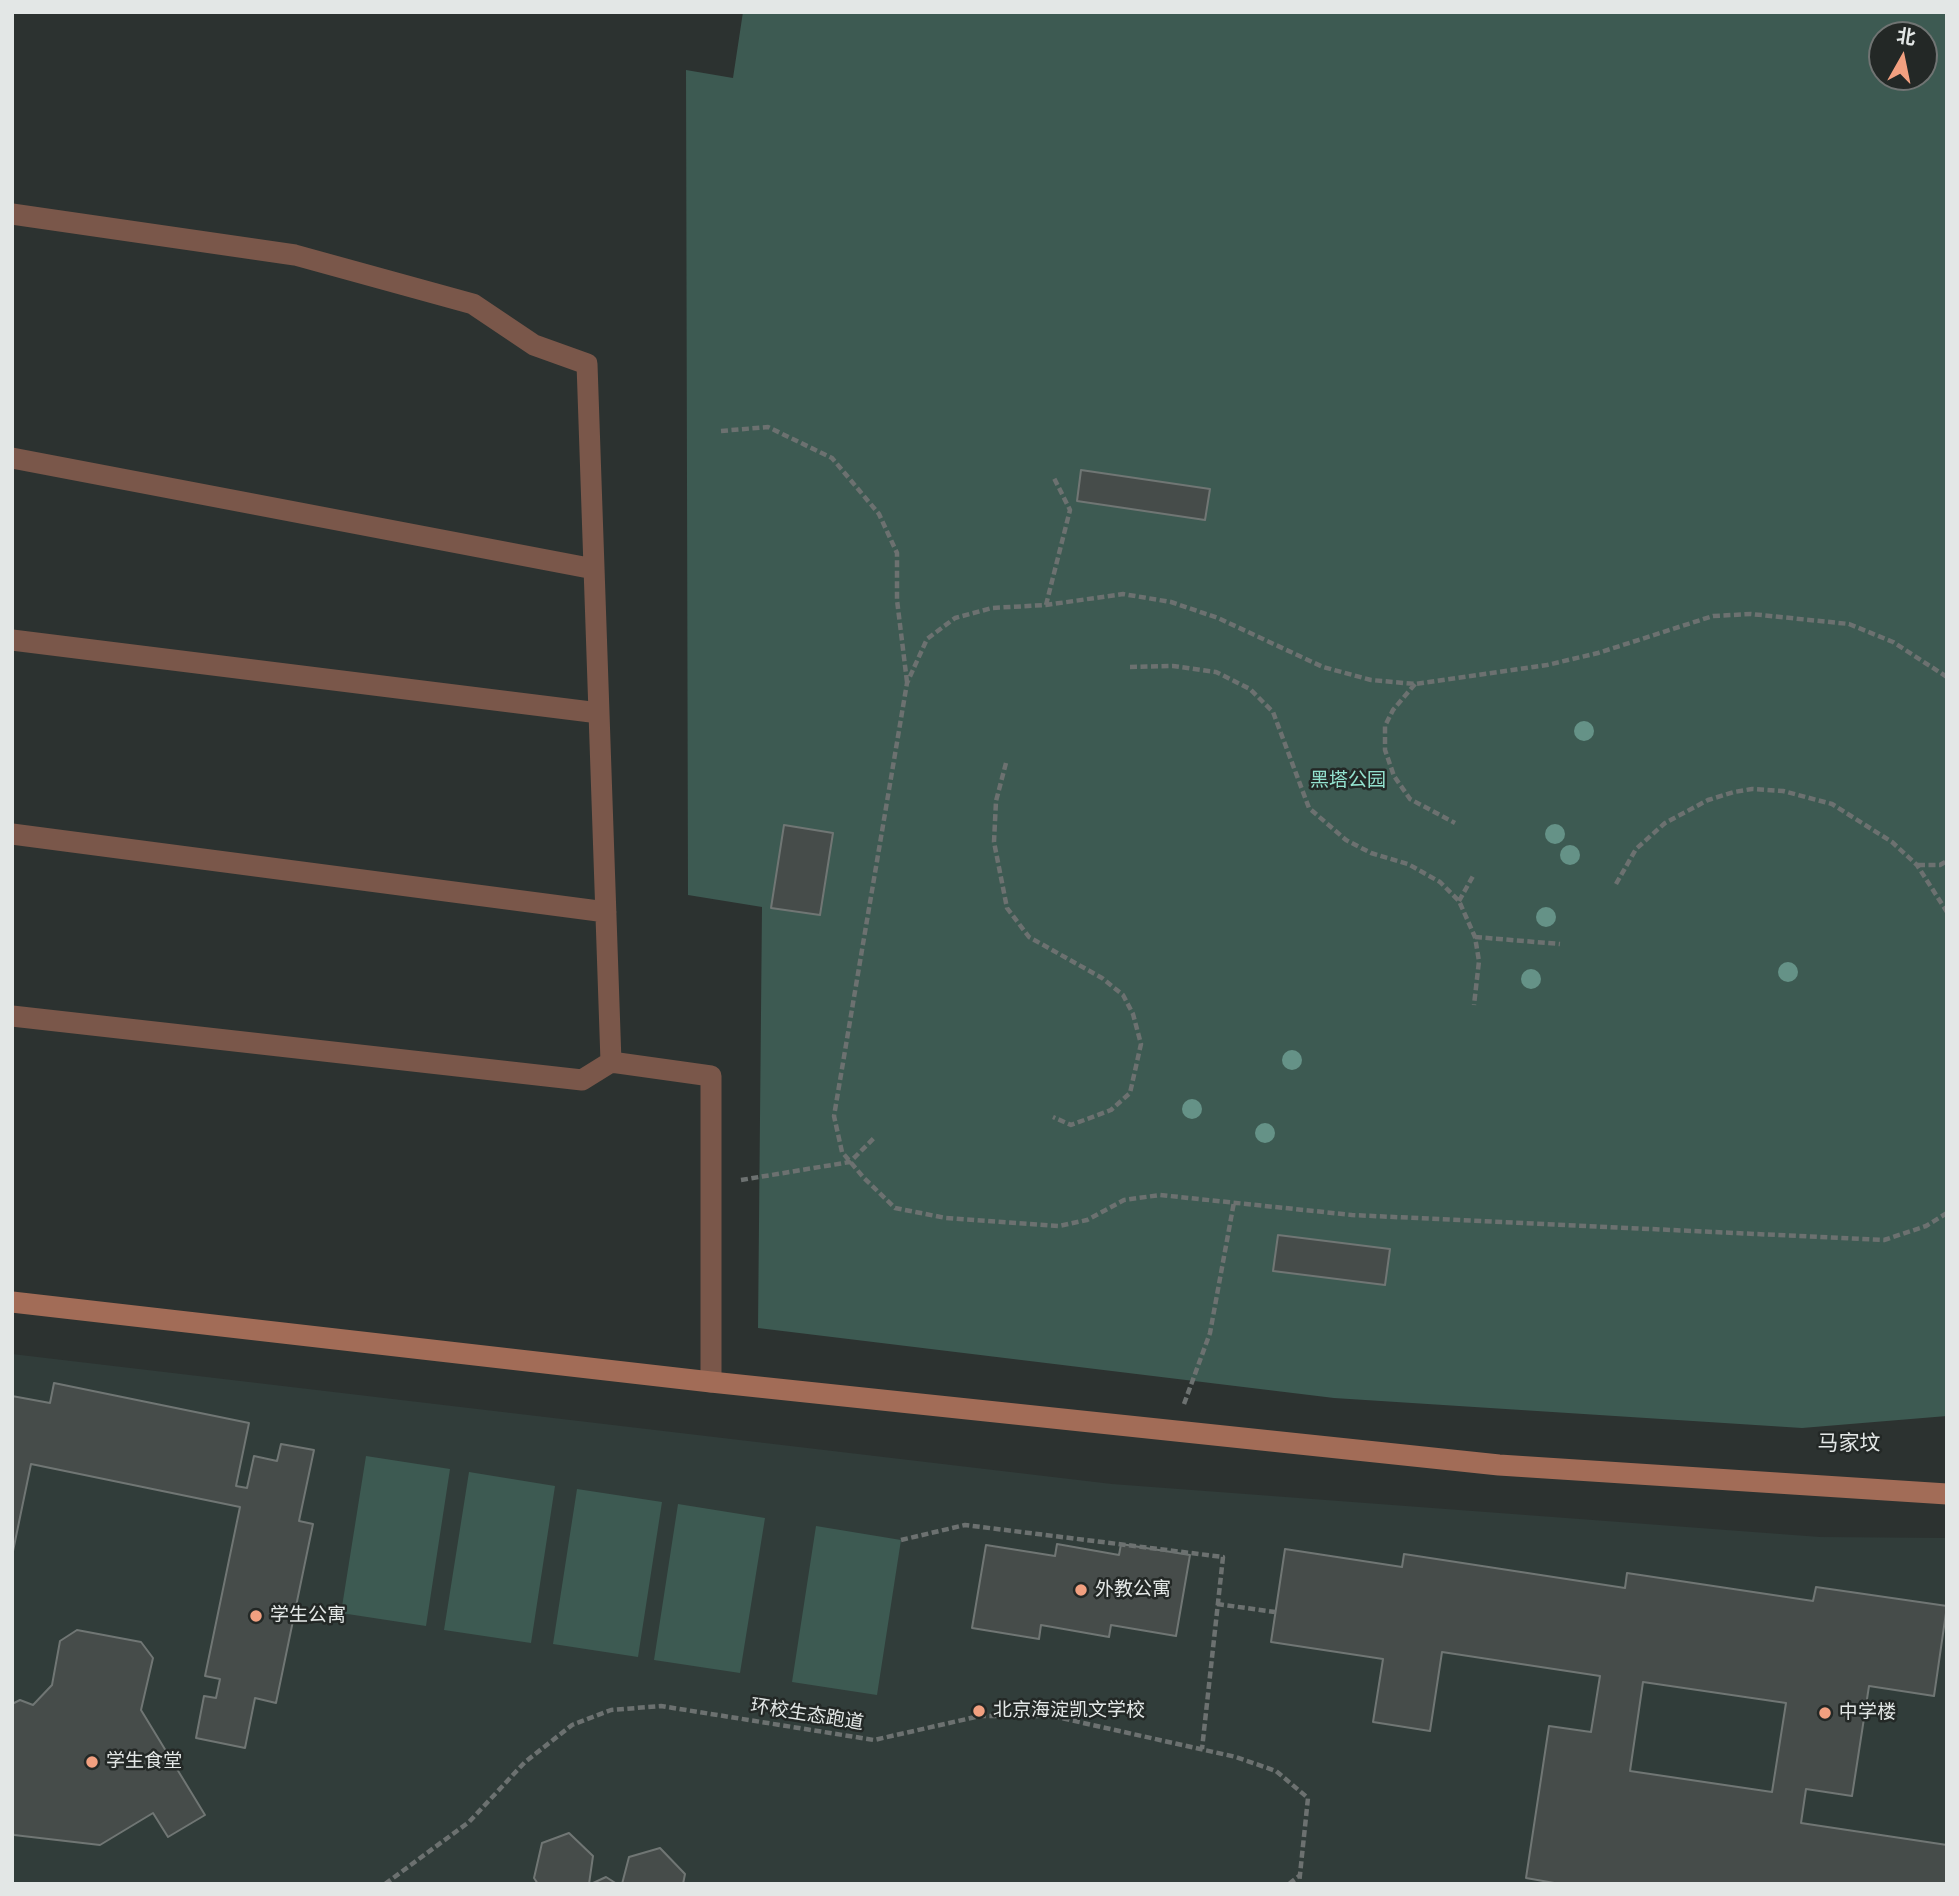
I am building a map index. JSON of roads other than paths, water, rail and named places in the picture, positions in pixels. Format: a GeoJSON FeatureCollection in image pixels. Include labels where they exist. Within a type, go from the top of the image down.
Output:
{"type":"FeatureCollection","features":[{"type":"Feature","properties":{"kind":"street"},"geometry":{"type":"LineString","coordinates":[[12,214],[295,255],[473,304],[534,345],[587,364],[611,1062]]}},
{"type":"Feature","properties":{"kind":"street"},"geometry":{"type":"LineString","coordinates":[[12,458],[594,569]]}},
{"type":"Feature","properties":{"kind":"street"},"geometry":{"type":"LineString","coordinates":[[12,640],[599,713]]}},
{"type":"Feature","properties":{"kind":"street"},"geometry":{"type":"LineString","coordinates":[[12,834],[606,912]]}},
{"type":"Feature","properties":{"kind":"street"},"geometry":{"type":"LineString","coordinates":[[12,1016],[582,1080],[611,1062],[711,1076],[711,1382]]}},
{"type":"Feature","properties":{"kind":"street"},"geometry":{"type":"LineString","coordinates":[[12,1302],[711,1382],[1499,1465],[1947,1494]]}},
{"type":"Feature","properties":{"kind":"place","name":"外教公寓"},"geometry":{"type":"Point","coordinates":[1081,1590]}},
{"type":"Feature","properties":{"kind":"place","name":"学生公寓"},"geometry":{"type":"Point","coordinates":[256,1616]}},
{"type":"Feature","properties":{"kind":"place","name":"北京海淀凯文学校"},"geometry":{"type":"Point","coordinates":[979,1711]}},
{"type":"Feature","properties":{"kind":"place","name":"中学楼"},"geometry":{"type":"Point","coordinates":[1825,1713]}},
{"type":"Feature","properties":{"kind":"place","name":"学生食堂"},"geometry":{"type":"Point","coordinates":[92,1762]}},
{"type":"Feature","properties":{"kind":"district","name":"马家坟"},"geometry":{"type":"Point","coordinates":[1849,1444]}},
{"type":"Feature","properties":{"kind":"park label","name":"黑塔公园"},"geometry":{"type":"Point","coordinates":[1348,781]}}]}
